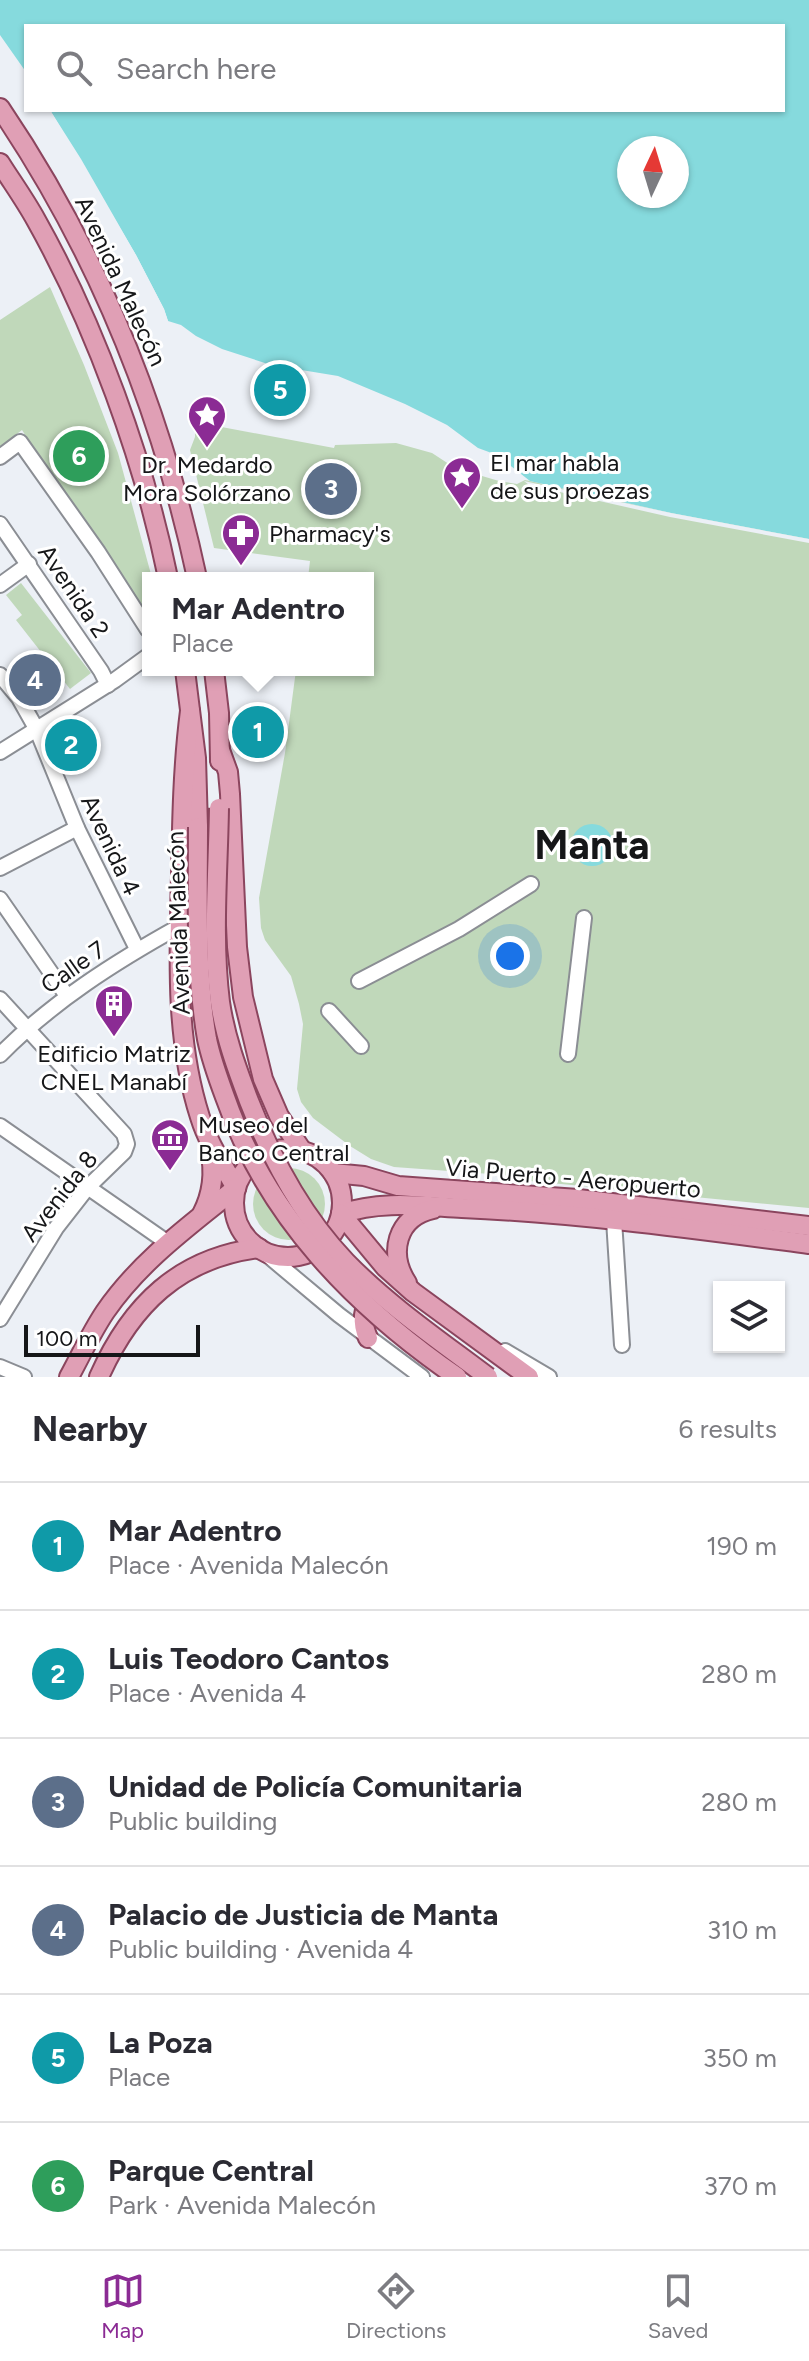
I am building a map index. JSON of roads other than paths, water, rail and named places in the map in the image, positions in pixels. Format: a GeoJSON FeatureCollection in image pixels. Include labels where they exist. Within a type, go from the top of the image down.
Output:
{"type":"FeatureCollection","features":[{"type":"Feature","properties":{"kind":"main road","name":"Avenida Malecón"},"geometry":{"type":"LineString","coordinates":[[0,108],[65,212],[115,314],[156,426],[196,572]]}},
{"type":"Feature","properties":{"kind":"main road","name":"Avenida Malecón"},"geometry":{"type":"LineString","coordinates":[[0,163],[35,218],[94,342],[143,480],[166,572]]}},
{"type":"Feature","properties":{"kind":"main road","name":"Avenida Malecón"},"geometry":{"type":"LineString","coordinates":[[186,676],[196,758],[200,974],[208,1042],[234,1122],[281,1208],[330,1271],[383,1322],[457,1377]]}},
{"type":"Feature","properties":{"kind":"main road","name":"Avenida Malecón"},"geometry":{"type":"LineString","coordinates":[[215,676],[220,750],[216,937],[220,1000],[237,1070],[263,1138],[297,1199],[336,1251],[390,1302],[488,1377]]}},
{"type":"Feature","properties":{"kind":"main road","name":"Avenida Malecón"},"geometry":{"type":"LineString","coordinates":[[190,711],[183,762],[180,926],[183,1047],[200,1119],[208,1140],[236,1188]]}},
{"type":"Feature","properties":{"kind":"main road","name":"Avenida Malecón"},"geometry":{"type":"LineString","coordinates":[[220,750],[228,772],[237,947],[243,997],[263,1079],[279,1116],[303,1152]]}},
{"type":"Feature","properties":{"kind":"main road"},"geometry":{"type":"LineString","coordinates":[[183,1047],[196,1066],[206,1071],[228,1072],[239,1066],[246,1057],[251,1047],[251,1035]]}},
{"type":"Feature","properties":{"kind":"main road"},"geometry":{"type":"LineString","coordinates":[[201,1217],[213,1184],[208,1140]]}},
{"type":"Feature","properties":{"kind":"main road"},"geometry":{"type":"LineString","coordinates":[[289,1150],[303,1152],[325,1164],[333,1173],[342,1200],[341,1214],[332,1235],[315,1249],[305,1254],[283,1257],[259,1248],[246,1237],[237,1222],[234,1205],[236,1188],[251,1164],[275,1151],[289,1150]]}},
{"type":"Feature","properties":{"kind":"main road","name":"Via Puerto - Aeropuerto"},"geometry":{"type":"LineString","coordinates":[[333,1173],[364,1176],[398,1186],[578,1199],[809,1226]]}},
{"type":"Feature","properties":{"kind":"main road"},"geometry":{"type":"LineString","coordinates":[[69,1377],[106,1310],[146,1262],[236,1188]]}},
{"type":"Feature","properties":{"kind":"main road","name":"Via Puerto - Aeropuerto"},"geometry":{"type":"LineString","coordinates":[[341,1214],[378,1206],[551,1212],[809,1244]]}},
{"type":"Feature","properties":{"kind":"main road"},"geometry":{"type":"LineString","coordinates":[[413,1292],[397,1264],[399,1236],[416,1215],[443,1207]]}},
{"type":"Feature","properties":{"kind":"main road"},"geometry":{"type":"LineString","coordinates":[[341,1214],[385,1267],[413,1292],[529,1377]]}},
{"type":"Feature","properties":{"kind":"main road"},"geometry":{"type":"LineString","coordinates":[[99,1377],[120,1338],[137,1315],[178,1275],[214,1257],[259,1248]]}},
{"type":"Feature","properties":{"kind":"main road"},"geometry":{"type":"LineString","coordinates":[[368,1338],[363,1318],[371,1298],[390,1287],[413,1292]]}},
{"type":"Feature","properties":{"kind":"main road"},"geometry":{"type":"LineString","coordinates":[[465,1360],[501,1377]]}},
{"type":"Feature","properties":{"kind":"street"},"geometry":{"type":"LineString","coordinates":[[0,457],[20,442],[142,621]]}},
{"type":"Feature","properties":{"kind":"street","name":"Avenida 2"},"geometry":{"type":"LineString","coordinates":[[0,524],[108,685]]}},
{"type":"Feature","properties":{"kind":"street"},"geometry":{"type":"LineString","coordinates":[[0,585],[29,564]]}},
{"type":"Feature","properties":{"kind":"street"},"geometry":{"type":"LineString","coordinates":[[0,752],[142,660]]}},
{"type":"Feature","properties":{"kind":"street","name":"Avenida 4"},"geometry":{"type":"LineString","coordinates":[[0,675],[19,698],[37,730],[77,828],[137,949]]}},
{"type":"Feature","properties":{"kind":"street"},"geometry":{"type":"LineString","coordinates":[[0,868],[77,828]]}},
{"type":"Feature","properties":{"kind":"street"},"geometry":{"type":"LineString","coordinates":[[359,981],[459,929],[531,884]]}},
{"type":"Feature","properties":{"kind":"street"},"geometry":{"type":"LineString","coordinates":[[0,899],[67,996]]}},
{"type":"Feature","properties":{"kind":"street"},"geometry":{"type":"LineString","coordinates":[[568,1054],[584,918]]}},
{"type":"Feature","properties":{"kind":"street","name":"Calle 7"},"geometry":{"type":"LineString","coordinates":[[0,1055],[26,1028],[67,996],[137,949],[180,926]]}},
{"type":"Feature","properties":{"kind":"street","name":"Avenida 8"},"geometry":{"type":"LineString","coordinates":[[0,999],[126,1139],[124,1152],[88,1187],[56,1228],[0,1319]]}},
{"type":"Feature","properties":{"kind":"street"},"geometry":{"type":"LineString","coordinates":[[329,1011],[361,1046]]}},
{"type":"Feature","properties":{"kind":"street"},"geometry":{"type":"LineString","coordinates":[[0,1126],[168,1243]]}},
{"type":"Feature","properties":{"kind":"street"},"geometry":{"type":"LineString","coordinates":[[614,1220],[622,1345]]}},
{"type":"Feature","properties":{"kind":"street"},"geometry":{"type":"LineString","coordinates":[[259,1248],[368,1338],[422,1377]]}},
{"type":"Feature","properties":{"kind":"street"},"geometry":{"type":"LineString","coordinates":[[465,1329],[549,1377]]}},
{"type":"Feature","properties":{"kind":"street"},"geometry":{"type":"LineString","coordinates":[[0,1367],[24,1377]]}},
{"type":"Feature","properties":{"kind":"water"},"geometry":{"type":"Polygon","coordinates":[[[0,0],[809,0],[809,539],[671,513],[530,481],[497,455],[478,448],[447,425],[405,404],[338,376],[271,365],[222,349],[181,325],[168,321],[136,255],[51,112],[785,112],[785,24],[24,24],[24,69],[0,35],[0,0]]]}},
{"type":"Feature","properties":{"kind":"water"},"geometry":{"type":"Polygon","coordinates":[[[592,824],[607,830],[613,845],[607,860],[592,866],[577,860],[571,845],[577,830],[592,824]]]}},
{"type":"Feature","properties":{"kind":"place","name":"La Poza"},"geometry":{"type":"Point","coordinates":[280,390]}},
{"type":"Feature","properties":{"kind":"place","name":"Dr. Medardo Mora Solórzano"},"geometry":{"type":"Point","coordinates":[207,449]}},
{"type":"Feature","properties":{"kind":"place","name":"Parque Central"},"geometry":{"type":"Point","coordinates":[79,456]}},
{"type":"Feature","properties":{"kind":"place","name":"Unidad de Policía Comunitaria"},"geometry":{"type":"Point","coordinates":[331,489]}},
{"type":"Feature","properties":{"kind":"place","name":"El mar habla de sus proezas"},"geometry":{"type":"Point","coordinates":[462,510]}},
{"type":"Feature","properties":{"kind":"place","name":"Pharmacy's"},"geometry":{"type":"Point","coordinates":[241,567]}},
{"type":"Feature","properties":{"kind":"place","name":"Palacio de Justicia de Manta"},"geometry":{"type":"Point","coordinates":[35,680]}},
{"type":"Feature","properties":{"kind":"place","name":"Mar Adentro"},"geometry":{"type":"Point","coordinates":[258,732]}},
{"type":"Feature","properties":{"kind":"place","name":"Luis Teodoro Cantos"},"geometry":{"type":"Point","coordinates":[71,745]}},
{"type":"Feature","properties":{"kind":"place","name":"Edificio Matriz CNEL Manabí"},"geometry":{"type":"Point","coordinates":[114,1038]}},
{"type":"Feature","properties":{"kind":"place","name":"Museo del Banco Central"},"geometry":{"type":"Point","coordinates":[170,1172]}},
{"type":"Feature","properties":{"kind":"district","name":"Manta"},"geometry":{"type":"Point","coordinates":[592,845]}}]}
